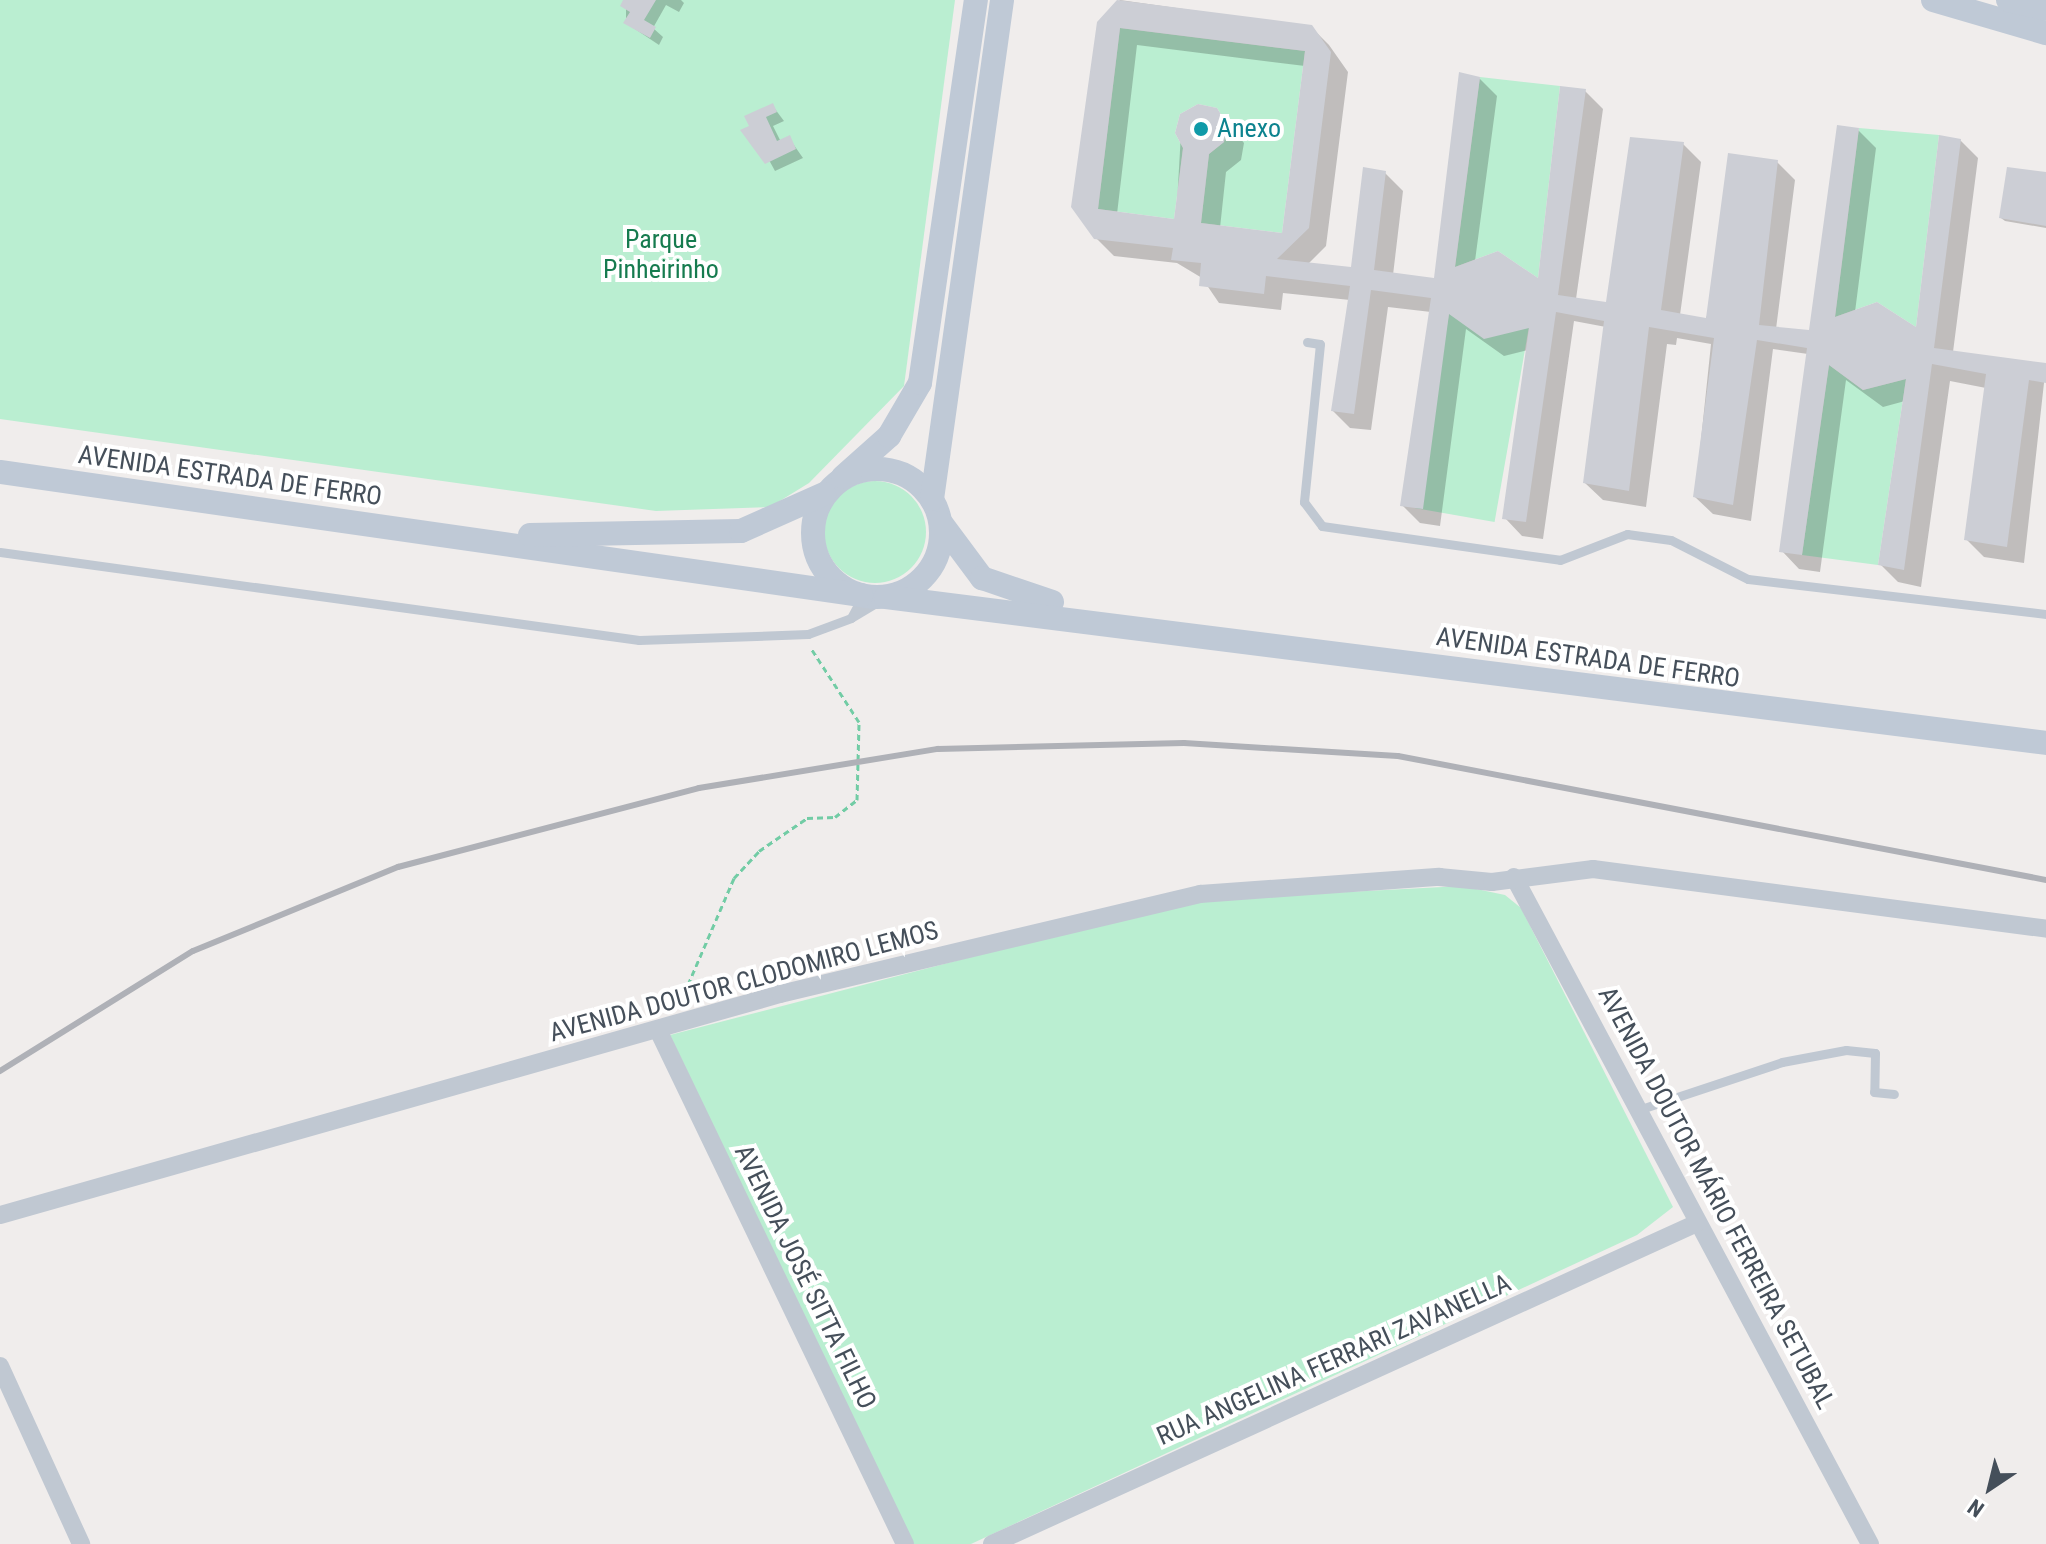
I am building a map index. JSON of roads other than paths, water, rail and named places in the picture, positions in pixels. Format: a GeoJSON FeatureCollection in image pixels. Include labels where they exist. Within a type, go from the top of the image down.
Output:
{"type":"FeatureCollection","features":[{"type":"Feature","properties":{"kind":"main road","name":"AVENIDA ESTRADA DE FERRO"},"geometry":{"type":"LineString","coordinates":[[451,535],[741,531],[824,494],[889,436],[920,383],[976,0]]}},
{"type":"Feature","properties":{"kind":"main road"},"geometry":{"type":"LineString","coordinates":[[843,477],[892,470],[932,499],[1002,0]]}},
{"type":"Feature","properties":{"kind":"main road"},"geometry":{"type":"LineString","coordinates":[[1933,0],[2046,33]]}},
{"type":"Feature","properties":{"kind":"main road"},"geometry":{"type":"LineString","coordinates":[[2008,0],[2046,9]]}},
{"type":"Feature","properties":{"kind":"main road","name":"AVENIDA ESTRADA DE FERRO"},"geometry":{"type":"LineString","coordinates":[[0,472],[861,595],[1124,621],[1809,718],[2046,743]]}},
{"type":"Feature","properties":{"kind":"main road"},"geometry":{"type":"LineString","coordinates":[[824,494],[814,517],[817,554],[838,585],[861,595]]}},
{"type":"Feature","properties":{"kind":"main road","name":"AVENIDA ESTRADA DE FERRO"},"geometry":{"type":"LineString","coordinates":[[932,499],[941,523],[982,578],[1124,621]]}},
{"type":"Feature","properties":{"kind":"main road"},"geometry":{"type":"LineString","coordinates":[[886,597],[929,571],[941,523]]}},
{"type":"Feature","properties":{"kind":"street","name":"AVENIDA DOUTOR CLODOMIRO LEMOS"},"geometry":{"type":"LineString","coordinates":[[0,1215],[659,1032],[1140,903],[1356,882],[1514,877],[1593,869],[2046,929]]}},
{"type":"Feature","properties":{"kind":"street","name":"AVENIDA DOUTOR MÁRIO FERREIRA SETUBAL"},"geometry":{"type":"LineString","coordinates":[[1514,877],[1644,1108],[1697,1223],[1870,1544]]}},
{"type":"Feature","properties":{"kind":"street","name":"AVENIDA JOSÉ SITTA FILHO"},"geometry":{"type":"LineString","coordinates":[[659,1032],[905,1544]]}},
{"type":"Feature","properties":{"kind":"street","name":"RUA ANGELINA FERRARI ZAVANELLA"},"geometry":{"type":"LineString","coordinates":[[992,1544],[1697,1223]]}},
{"type":"Feature","properties":{"kind":"street"},"geometry":{"type":"LineString","coordinates":[[0,1366],[81,1544]]}},
{"type":"Feature","properties":{"kind":"lane"},"geometry":{"type":"LineString","coordinates":[[1307,342],[1320,344],[1304,502],[1322,526],[1560,560],[1627,534],[1671,540],[1748,579],[2046,614]]}},
{"type":"Feature","properties":{"kind":"lane"},"geometry":{"type":"LineString","coordinates":[[0,552],[639,640],[808,634],[851,618],[886,597]]}},
{"type":"Feature","properties":{"kind":"lane"},"geometry":{"type":"LineString","coordinates":[[851,618],[861,595]]}},
{"type":"Feature","properties":{"kind":"lane"},"geometry":{"type":"LineString","coordinates":[[1644,1108],[1782,1062],[1846,1050],[1875,1053],[1874,1092],[1894,1094]]}},
{"type":"Feature","properties":{"kind":"railway"},"geometry":{"type":"LineString","coordinates":[[0,1071],[193,951],[398,867],[699,788],[938,749],[1184,743],[1398,756],[2046,880]]}},
{"type":"Feature","properties":{"kind":"place","name":"Anexo"},"geometry":{"type":"Point","coordinates":[1201,129]}},
{"type":"Feature","properties":{"kind":"park label","name":"Parque Pinheirinho"},"geometry":{"type":"Point","coordinates":[661,255]}}]}
